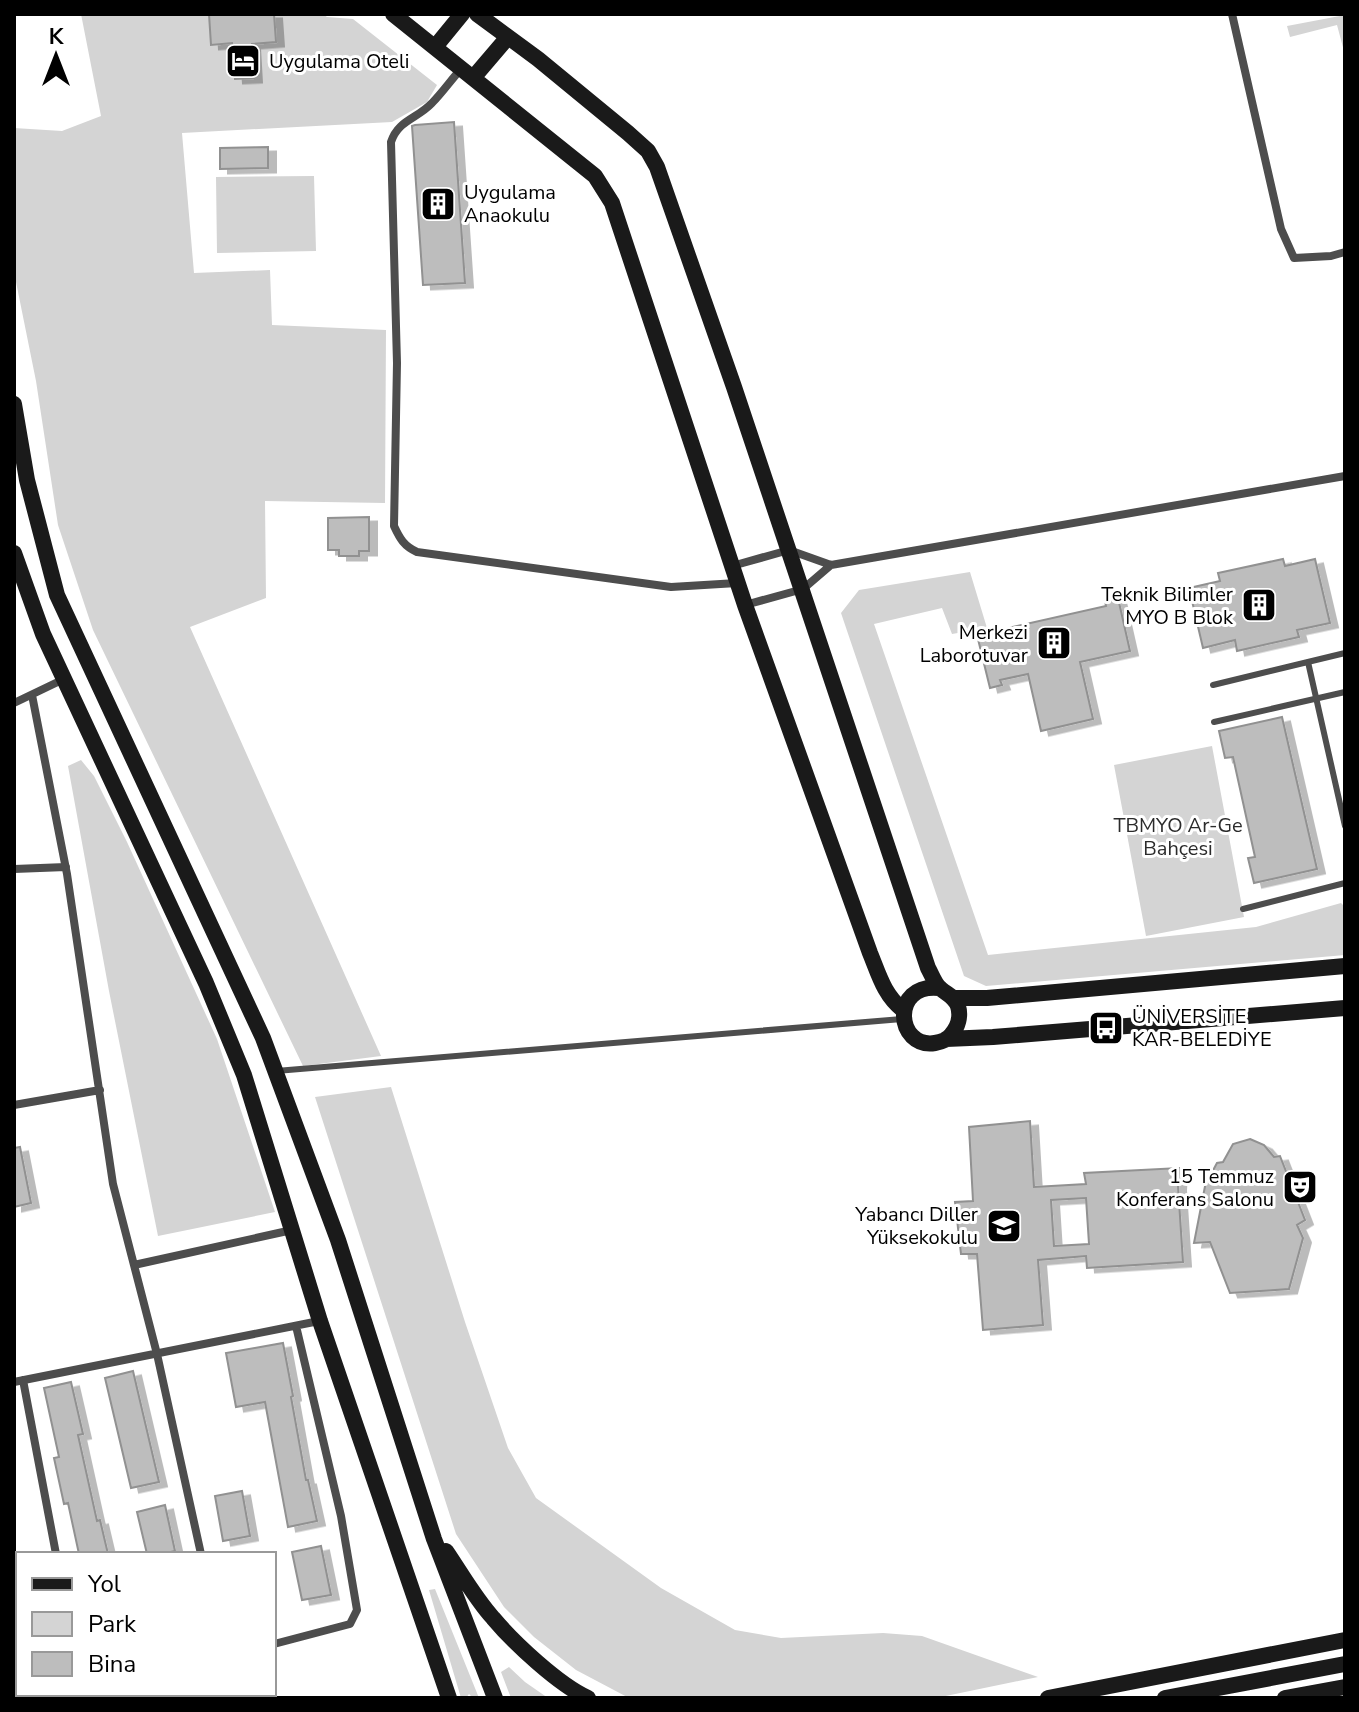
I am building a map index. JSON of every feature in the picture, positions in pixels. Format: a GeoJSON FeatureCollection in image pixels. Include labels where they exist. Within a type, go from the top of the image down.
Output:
{"type":"FeatureCollection","features":[{"type":"Feature","properties":{"kind":"main road"},"geometry":{"type":"LineString","coordinates":[[393,14],[595,176],[612,203],[737,583],[870,953],[886,991],[903,1015],[912,1036],[928,1043],[946,1039],[959,1021],[958,1007],[928,968],[803,589],[657,167],[648,151],[538,59],[477,14]]}},
{"type":"Feature","properties":{"kind":"main road"},"geometry":{"type":"LineString","coordinates":[[435,47],[462,14]]}},
{"type":"Feature","properties":{"kind":"main road"},"geometry":{"type":"LineString","coordinates":[[467,74],[508,37]]}},
{"type":"Feature","properties":{"kind":"main road"},"geometry":{"type":"LineString","coordinates":[[14,404],[27,480],[57,595],[257,1023],[338,1240],[431,1530],[495,1698]]}},
{"type":"Feature","properties":{"kind":"main road"},"geometry":{"type":"LineString","coordinates":[[14,553],[43,634],[206,983],[244,1075],[320,1321],[449,1698]]}},
{"type":"Feature","properties":{"kind":"main road"},"geometry":{"type":"LineString","coordinates":[[903,1015],[907,1001],[913,994],[930,987],[946,993],[987,998],[1345,966]]}},
{"type":"Feature","properties":{"kind":"main road"},"geometry":{"type":"LineString","coordinates":[[946,1039],[1345,1008]]}},
{"type":"Feature","properties":{"kind":"main road"},"geometry":{"type":"LineString","coordinates":[[431,1530],[492,1617],[544,1668],[588,1698]]}},
{"type":"Feature","properties":{"kind":"main road"},"geometry":{"type":"LineString","coordinates":[[1048,1698],[1345,1640]]}},
{"type":"Feature","properties":{"kind":"main road"},"geometry":{"type":"LineString","coordinates":[[1165,1698],[1345,1664]]}},
{"type":"Feature","properties":{"kind":"main road"},"geometry":{"type":"LineString","coordinates":[[438,1698],[439,1665]]}},
{"type":"Feature","properties":{"kind":"main road"},"geometry":{"type":"LineString","coordinates":[[1285,1698],[1345,1687]]}},
{"type":"Feature","properties":{"kind":"street"},"geometry":{"type":"LineString","coordinates":[[1232,14],[1281,229],[1294,258],[1345,252]]}},
{"type":"Feature","properties":{"kind":"street"},"geometry":{"type":"LineString","coordinates":[[467,74],[401,125],[391,142],[397,363],[394,526],[400,540],[407,548],[417,552],[671,587],[737,583]]}},
{"type":"Feature","properties":{"kind":"street"},"geometry":{"type":"LineString","coordinates":[[732,566],[789,550],[831,565],[1345,476]]}},
{"type":"Feature","properties":{"kind":"street"},"geometry":{"type":"LineString","coordinates":[[745,605],[803,589],[831,565]]}},
{"type":"Feature","properties":{"kind":"street"},"geometry":{"type":"LineString","coordinates":[[14,703],[64,679]]}},
{"type":"Feature","properties":{"kind":"street"},"geometry":{"type":"LineString","coordinates":[[32,695],[66,867],[113,1184],[157,1354],[201,1552]]}},
{"type":"Feature","properties":{"kind":"street"},"geometry":{"type":"LineString","coordinates":[[14,869],[66,867]]}},
{"type":"Feature","properties":{"kind":"street"},"geometry":{"type":"LineString","coordinates":[[14,1105],[100,1090]]}},
{"type":"Feature","properties":{"kind":"street"},"geometry":{"type":"LineString","coordinates":[[134,1265],[292,1230]]}},
{"type":"Feature","properties":{"kind":"street"},"geometry":{"type":"LineString","coordinates":[[56,1552],[18,1381],[320,1321]]}},
{"type":"Feature","properties":{"kind":"street"},"geometry":{"type":"LineString","coordinates":[[276,1643],[350,1624],[357,1610],[341,1516],[296,1326]]}},
{"type":"Feature","properties":{"kind":"lane"},"geometry":{"type":"LineString","coordinates":[[1213,685],[1345,653]]}},
{"type":"Feature","properties":{"kind":"lane"},"geometry":{"type":"LineString","coordinates":[[1308,662],[1345,826]]}},
{"type":"Feature","properties":{"kind":"lane"},"geometry":{"type":"LineString","coordinates":[[1214,722],[1345,692]]}},
{"type":"Feature","properties":{"kind":"lane"},"geometry":{"type":"LineString","coordinates":[[1243,909],[1345,883]]}},
{"type":"Feature","properties":{"kind":"lane"},"geometry":{"type":"LineString","coordinates":[[276,1071],[903,1015]]}},
{"type":"Feature","properties":{"kind":"green space"},"geometry":{"type":"Polygon","coordinates":[[[81,14],[323,14],[353,19],[437,85],[427,102],[392,122],[182,133],[194,273],[270,270],[272,325],[386,330],[385,503],[265,501],[266,598],[190,627],[381,1056],[303,1066],[93,630],[58,525],[36,381],[14,272],[14,128],[62,131],[101,116],[81,14]]]}},
{"type":"Feature","properties":{"kind":"green space"},"geometry":{"type":"Polygon","coordinates":[[[1345,15],[1345,55],[1337,25],[1290,37],[1287,26],[1345,15]]]}},
{"type":"Feature","properties":{"kind":"green space"},"geometry":{"type":"Polygon","coordinates":[[[314,176],[316,251],[217,253],[216,177],[314,176]]]}},
{"type":"Feature","properties":{"kind":"green space"},"geometry":{"type":"Polygon","coordinates":[[[970,572],[987,628],[952,634],[942,608],[874,624],[988,955],[1256,927],[1341,903],[1345,907],[1345,955],[986,986],[964,976],[841,613],[859,590],[970,572]]]}},
{"type":"Feature","properties":{"kind":"green space","name":"TBMYO Ar-Ge Bahçesi"},"geometry":{"type":"Polygon","coordinates":[[[1212,746],[1244,917],[1146,936],[1114,765],[1212,746]]]}},
{"type":"Feature","properties":{"kind":"green space"},"geometry":{"type":"Polygon","coordinates":[[[81,760],[94,776],[127,842],[217,1039],[275,1212],[158,1236],[68,766],[81,760]]]}},
{"type":"Feature","properties":{"kind":"green space"},"geometry":{"type":"Polygon","coordinates":[[[391,1087],[508,1448],[536,1498],[661,1588],[735,1630],[781,1638],[883,1633],[922,1636],[1038,1677],[936,1698],[629,1698],[576,1670],[534,1637],[504,1607],[456,1534],[315,1097],[391,1087]]]}},
{"type":"Feature","properties":{"kind":"green space"},"geometry":{"type":"Polygon","coordinates":[[[435,1589],[479,1698],[469,1694],[461,1698],[429,1590],[435,1589]]]}},
{"type":"Feature","properties":{"kind":"green space"},"geometry":{"type":"Polygon","coordinates":[[[509,1667],[548,1698],[511,1698],[501,1672],[509,1667]]]}},
{"type":"Feature","properties":{"kind":"building","name":"Uygulama Oteli"},"geometry":{"type":"Polygon","coordinates":[[[209,14],[274,14],[276,42],[252,44],[254,78],[235,79],[232,43],[211,45],[209,14]]]}},
{"type":"Feature","properties":{"kind":"building","name":"Uygulama Anaokulu"},"geometry":{"type":"Polygon","coordinates":[[[454,122],[465,283],[423,285],[412,126],[454,122]]]}},
{"type":"Feature","properties":{"kind":"building"},"geometry":{"type":"Polygon","coordinates":[[[268,147],[268,168],[220,169],[220,148],[268,147]]]}},
{"type":"Feature","properties":{"kind":"building"},"geometry":{"type":"Polygon","coordinates":[[[369,517],[369,551],[359,551],[359,556],[339,556],[339,550],[328,550],[328,518],[369,517]]]}},
{"type":"Feature","properties":{"kind":"building","name":"Teknik Bilimler MYO B Blok"},"geometry":{"type":"Polygon","coordinates":[[[1283,559],[1285,566],[1315,559],[1330,623],[1297,630],[1299,637],[1237,651],[1235,640],[1203,648],[1189,588],[1220,581],[1218,573],[1283,559]]]}},
{"type":"Feature","properties":{"kind":"building","name":"Merkezi Laborotuvar"},"geometry":{"type":"Polygon","coordinates":[[[1118,598],[1130,651],[1080,662],[1093,719],[1041,731],[1028,674],[1000,680],[1002,685],[990,688],[977,635],[1106,606],[1105,601],[1118,598]]]}},
{"type":"Feature","properties":{"kind":"building"},"geometry":{"type":"Polygon","coordinates":[[[1282,717],[1317,869],[1254,883],[1248,858],[1255,857],[1233,757],[1225,758],[1219,731],[1282,717]]]}},
{"type":"Feature","properties":{"kind":"building"},"geometry":{"type":"Polygon","coordinates":[[[1030,1121],[1034,1187],[1086,1184],[1084,1173],[1179,1168],[1183,1262],[1087,1268],[1086,1256],[1038,1260],[1043,1325],[983,1330],[977,1254],[961,1254],[955,1202],[973,1201],[969,1127],[1030,1121]],[[1086,1198],[1051,1200],[1054,1246],[1089,1244],[1086,1198]]]}},
{"type":"Feature","properties":{"kind":"building"},"geometry":{"type":"Polygon","coordinates":[[[1250,1139],[1264,1145],[1274,1157],[1280,1156],[1305,1220],[1297,1225],[1303,1238],[1289,1289],[1230,1293],[1210,1242],[1194,1243],[1207,1176],[1217,1163],[1223,1162],[1233,1144],[1250,1139]]]}},
{"type":"Feature","properties":{"kind":"building"},"geometry":{"type":"Polygon","coordinates":[[[20,1147],[31,1203],[14,1207],[14,1148],[20,1147]]]}},
{"type":"Feature","properties":{"kind":"building"},"geometry":{"type":"Polygon","coordinates":[[[283,1343],[306,1480],[317,1521],[288,1527],[265,1402],[236,1407],[226,1353],[283,1343]]]}},
{"type":"Feature","properties":{"kind":"building"},"geometry":{"type":"Polygon","coordinates":[[[133,1371],[159,1482],[131,1488],[105,1378],[133,1371]]]}},
{"type":"Feature","properties":{"kind":"building"},"geometry":{"type":"Polygon","coordinates":[[[71,1382],[83,1434],[78,1435],[97,1521],[100,1520],[108,1552],[79,1552],[54,1458],[59,1457],[44,1388],[71,1382]]]}},
{"type":"Feature","properties":{"kind":"building"},"geometry":{"type":"Polygon","coordinates":[[[242,1491],[250,1536],[223,1541],[215,1496],[242,1491]]]}},
{"type":"Feature","properties":{"kind":"building"},"geometry":{"type":"Polygon","coordinates":[[[165,1505],[175,1551],[147,1552],[137,1512],[165,1505]]]}},
{"type":"Feature","properties":{"kind":"building"},"geometry":{"type":"Polygon","coordinates":[[[321,1546],[331,1595],[302,1600],[292,1552],[321,1546]]]}},
{"type":"Feature","properties":{"kind":"place","name":"Uygulama Oteli"},"geometry":{"type":"Point","coordinates":[243,61]}},
{"type":"Feature","properties":{"kind":"place","name":"Uygulama Anaokulu"},"geometry":{"type":"Point","coordinates":[438,204]}},
{"type":"Feature","properties":{"kind":"place","name":"Teknik Bilimler MYO B Blok"},"geometry":{"type":"Point","coordinates":[1259,605]}},
{"type":"Feature","properties":{"kind":"place","name":"Merkezi Laborotuvar"},"geometry":{"type":"Point","coordinates":[1054,643]}},
{"type":"Feature","properties":{"kind":"place","name":"ÜNİVERSİTE KAR-BELEDİYE"},"geometry":{"type":"Point","coordinates":[1106,1028]}},
{"type":"Feature","properties":{"kind":"place","name":"15 Temmuz Konferans Salonu"},"geometry":{"type":"Point","coordinates":[1300,1187]}},
{"type":"Feature","properties":{"kind":"place","name":"Yabancı Diller Yüksekokulu"},"geometry":{"type":"Point","coordinates":[1004,1226]}}]}
